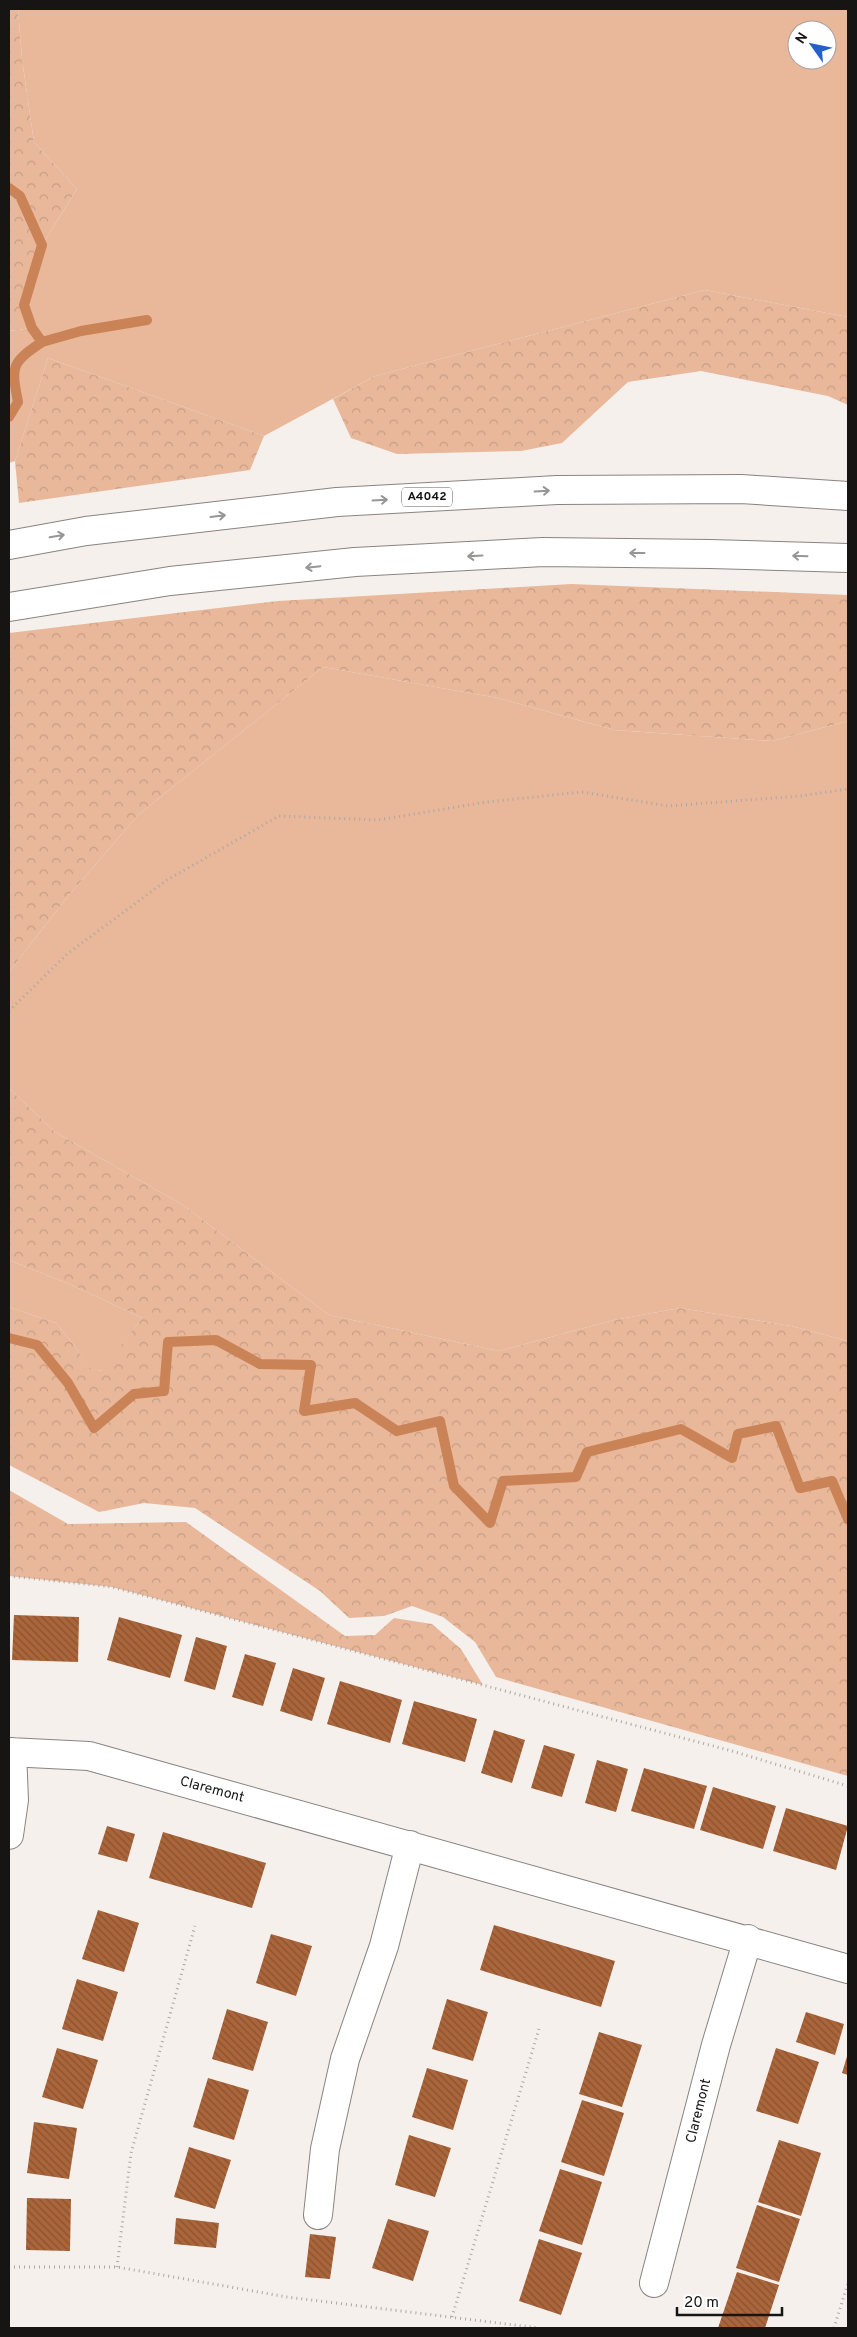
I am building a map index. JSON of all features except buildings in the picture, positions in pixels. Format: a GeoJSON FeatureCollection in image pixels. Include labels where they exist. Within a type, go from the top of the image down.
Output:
{"type":"FeatureCollection","features":[{"type":"Feature","properties":{"kind":"main road","name":"A4042"},"geometry":{"type":"LineString","coordinates":[[9,545],[86,531],[337,502],[557,490],[741,489],[848,496]]}},
{"type":"Feature","properties":{"kind":"main road"},"geometry":{"type":"LineString","coordinates":[[9,606],[170,581],[355,562],[544,552],[848,558]]}},
{"type":"Feature","properties":{"kind":"main road","name":"Claremont"},"geometry":{"type":"LineString","coordinates":[[9,1835],[14,1800],[10,1752],[90,1756],[748,1939],[848,1969]]}},
{"type":"Feature","properties":{"kind":"main road"},"geometry":{"type":"LineString","coordinates":[[318,2215],[325,2149],[345,2059],[384,1946],[410,1845]]}},
{"type":"Feature","properties":{"kind":"main road","name":"Claremont"},"geometry":{"type":"LineString","coordinates":[[654,2284],[716,2045],[748,1939]]}},
{"type":"Feature","properties":{"kind":"path"},"geometry":{"type":"LineString","coordinates":[[9,1011],[66,954],[167,880],[279,816],[378,820],[487,802],[582,792],[668,806],[800,796],[848,789]]}},
{"type":"Feature","properties":{"kind":"path"},"geometry":{"type":"LineString","coordinates":[[9,1576],[112,1587],[732,1751],[848,1786]]}},
{"type":"Feature","properties":{"kind":"path"},"geometry":{"type":"LineString","coordinates":[[117,2267],[131,2153],[195,1926]]}},
{"type":"Feature","properties":{"kind":"path"},"geometry":{"type":"LineString","coordinates":[[452,2317],[539,2028]]}},
{"type":"Feature","properties":{"kind":"path"},"geometry":{"type":"LineString","coordinates":[[9,2267],[117,2267],[287,2297],[539,2328]]}},
{"type":"Feature","properties":{"kind":"path"},"geometry":{"type":"LineString","coordinates":[[834,2328],[848,2283]]}},
{"type":"Feature","properties":{"kind":"green space"},"geometry":{"type":"Polygon","coordinates":[[[9,9],[18,9],[22,59],[34,142],[77,189],[42,245],[24,305],[32,328],[9,331],[9,9]]]}},
{"type":"Feature","properties":{"kind":"green space"},"geometry":{"type":"Polygon","coordinates":[[[18,9],[848,9],[848,317],[705,290],[375,376],[264,436],[48,358],[15,461],[9,463],[9,331],[32,328],[24,305],[42,245],[77,189],[34,142],[22,59],[18,9]]]}},
{"type":"Feature","properties":{"kind":"green space"},"geometry":{"type":"Polygon","coordinates":[[[705,290],[848,317],[848,405],[828,396],[701,371],[628,382],[562,443],[521,451],[397,454],[351,438],[333,399],[375,376],[705,290]]]}},
{"type":"Feature","properties":{"kind":"green space"},"geometry":{"type":"Polygon","coordinates":[[[48,358],[264,436],[250,470],[19,503],[15,461],[48,358]]]}},
{"type":"Feature","properties":{"kind":"green space"},"geometry":{"type":"Polygon","coordinates":[[[571,584],[848,595],[848,721],[772,741],[614,730],[498,698],[323,667],[138,815],[65,900],[9,972],[9,633],[278,601],[571,584]]]}},
{"type":"Feature","properties":{"kind":"green space"},"geometry":{"type":"Polygon","coordinates":[[[323,667],[498,698],[614,730],[772,741],[848,721],[848,1341],[791,1326],[680,1308],[614,1320],[499,1351],[329,1315],[183,1205],[55,1132],[9,1088],[9,972],[65,900],[138,815],[323,667]]]}},
{"type":"Feature","properties":{"kind":"green space"},"geometry":{"type":"Polygon","coordinates":[[[9,1088],[55,1132],[183,1205],[329,1315],[499,1351],[614,1320],[680,1308],[791,1326],[848,1341],[848,1776],[496,1677],[475,1642],[443,1617],[412,1606],[384,1616],[349,1618],[320,1591],[195,1508],[144,1503],[99,1512],[9,1465],[9,1307],[56,1323],[74,1345],[88,1367],[101,1371],[142,1318],[74,1286],[9,1260],[9,1088]]]}},
{"type":"Feature","properties":{"kind":"green space"},"geometry":{"type":"Polygon","coordinates":[[[9,1260],[74,1286],[142,1318],[102,1371],[88,1368],[74,1345],[56,1323],[9,1307],[9,1260]]]}},
{"type":"Feature","properties":{"kind":"green space"},"geometry":{"type":"Polygon","coordinates":[[[9,1490],[68,1524],[186,1522],[345,1636],[375,1635],[394,1618],[432,1624],[461,1649],[483,1685],[112,1587],[9,1576],[9,1490]]]}},
{"type":"Feature","properties":{"kind":"waterway"},"geometry":{"type":"LineString","coordinates":[[9,188],[20,196],[42,245],[24,305],[32,328],[42,342],[24,355],[16,366],[14,380],[18,402],[9,417]]}},
{"type":"Feature","properties":{"kind":"waterway"},"geometry":{"type":"LineString","coordinates":[[42,342],[81,331],[147,320]]}},
{"type":"Feature","properties":{"kind":"waterway"},"geometry":{"type":"LineString","coordinates":[[9,1338],[37,1345],[68,1383],[94,1428],[134,1394],[164,1391],[168,1342],[216,1340],[260,1364],[311,1365],[304,1411],[355,1403],[397,1431],[440,1421],[454,1486],[490,1523],[503,1481],[576,1477],[587,1452],[681,1429],[732,1458],[738,1434],[776,1426],[800,1488],[832,1481],[848,1519]]}}]}
